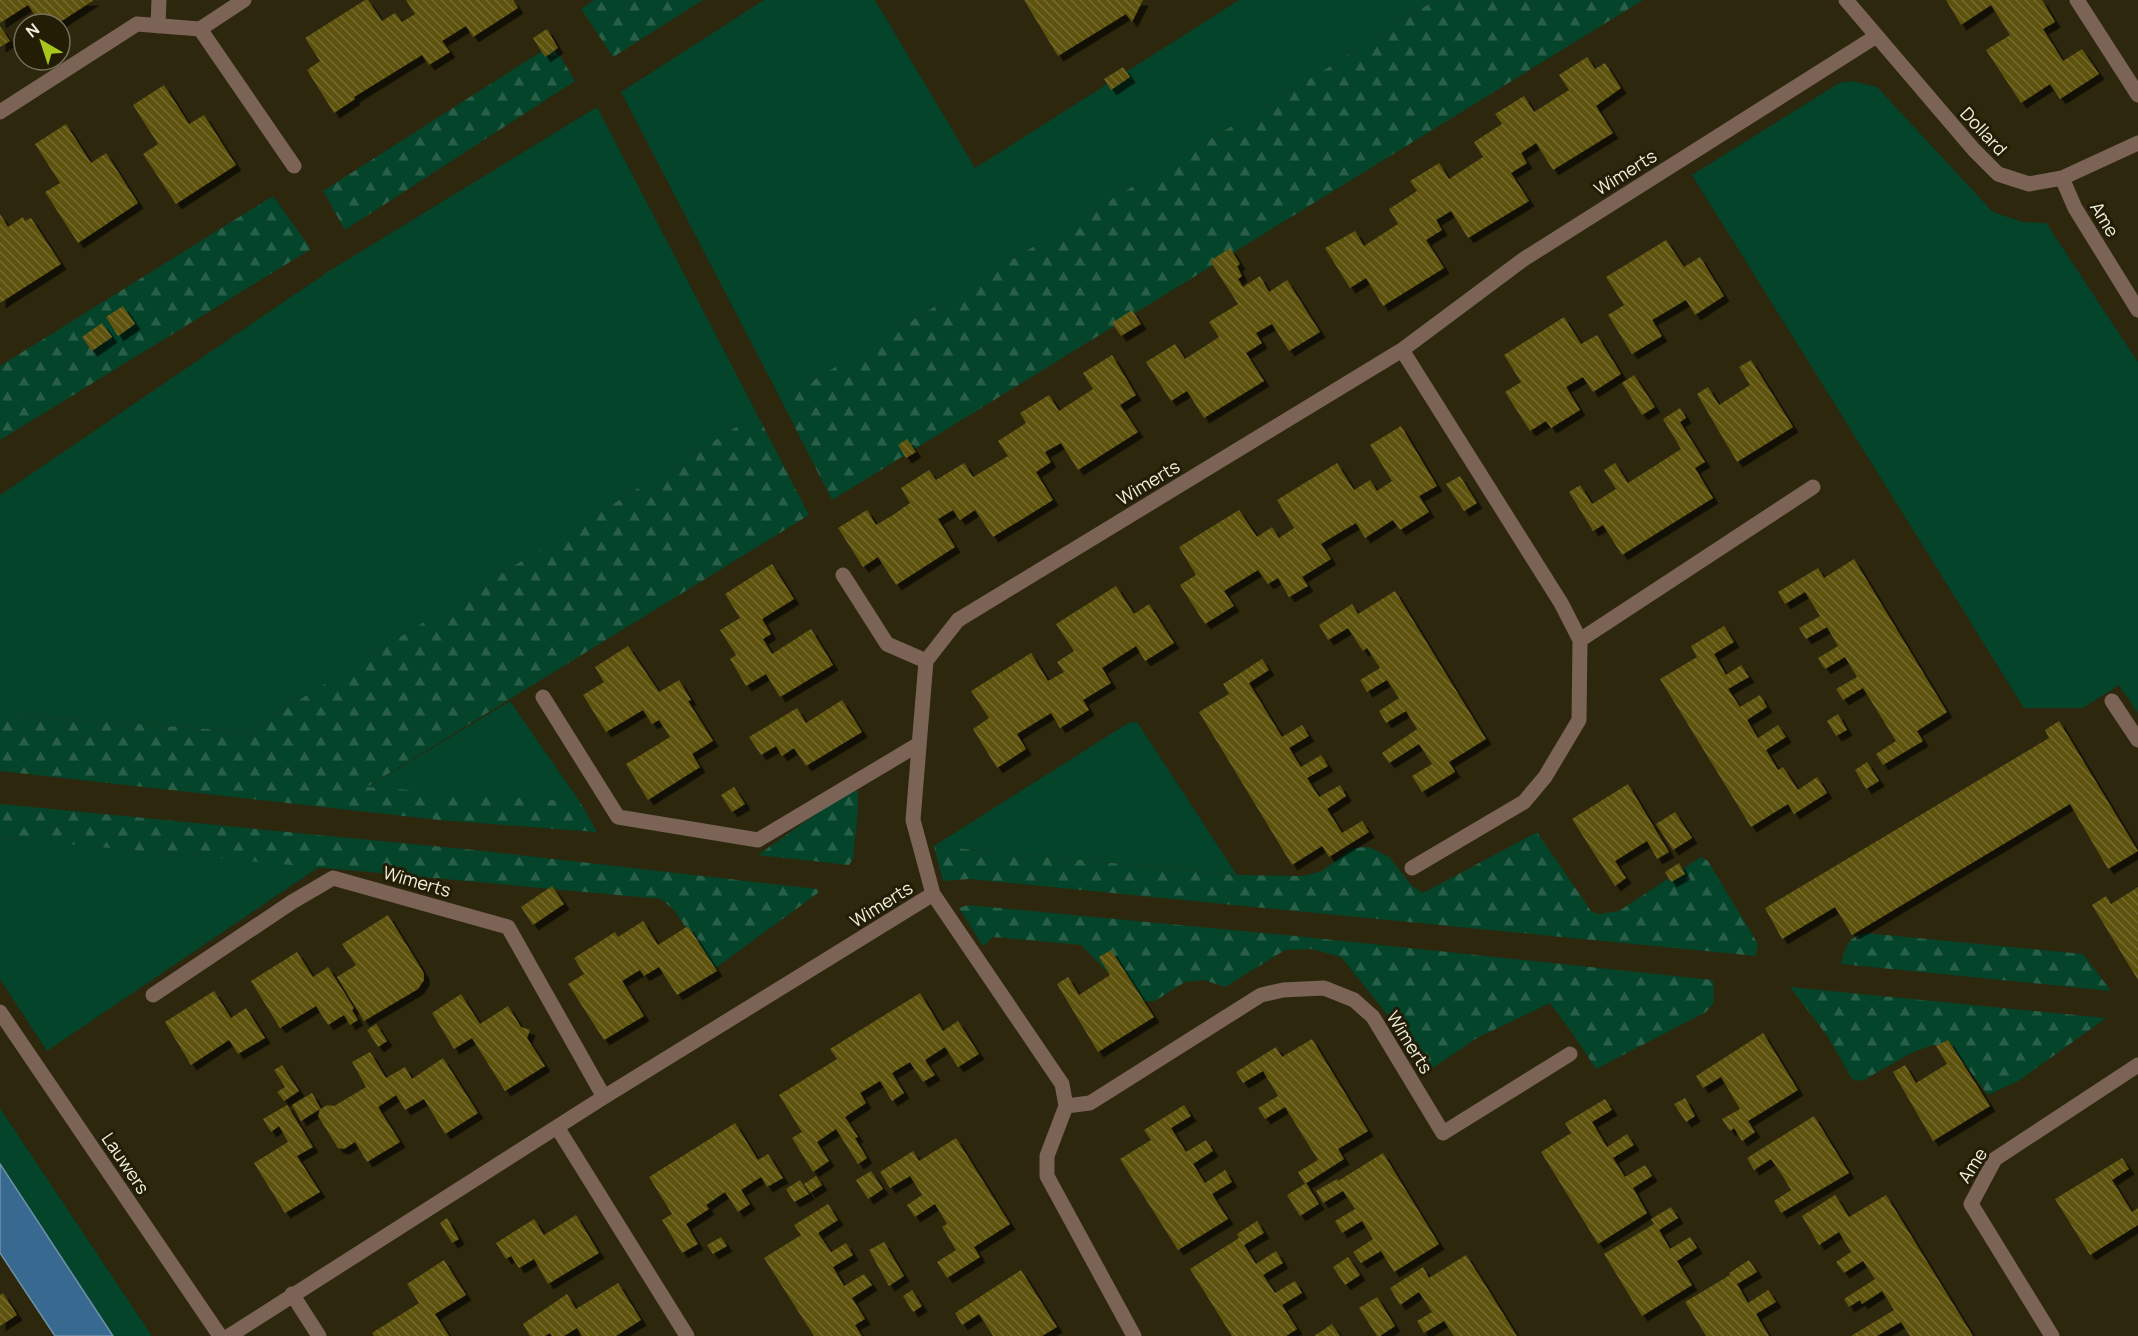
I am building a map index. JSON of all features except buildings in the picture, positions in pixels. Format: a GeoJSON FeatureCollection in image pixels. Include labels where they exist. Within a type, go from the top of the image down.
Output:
{"type":"FeatureCollection","features":[{"type":"Feature","properties":{"kind":"street"},"geometry":{"type":"LineString","coordinates":[[159,0],[159,26]]}},
{"type":"Feature","properties":{"kind":"street"},"geometry":{"type":"LineString","coordinates":[[0,112],[136,24],[200,29],[244,0]]}},
{"type":"Feature","properties":{"kind":"street","name":"Dollard"},"geometry":{"type":"LineString","coordinates":[[1846,0],[1875,37],[1974,150],[1998,174],[2029,184],[2061,178],[2138,143]]}},
{"type":"Feature","properties":{"kind":"street"},"geometry":{"type":"LineString","coordinates":[[2077,0],[2138,95]]}},
{"type":"Feature","properties":{"kind":"street"},"geometry":{"type":"LineString","coordinates":[[200,29],[294,166]]}},
{"type":"Feature","properties":{"kind":"street","name":"Wimerts"},"geometry":{"type":"LineString","coordinates":[[1570,1054],[1443,1133],[1372,1017],[1354,1000],[1324,988],[1283,990],[1261,995],[1090,1103],[1066,1106],[1062,1084],[933,894],[914,820],[926,661],[958,620],[1402,350],[1524,259],[1875,37]]}},
{"type":"Feature","properties":{"kind":"street","name":"Ame"},"geometry":{"type":"LineString","coordinates":[[2061,178],[2075,208],[2138,310]]}},
{"type":"Feature","properties":{"kind":"street"},"geometry":{"type":"LineString","coordinates":[[1402,350],[1561,603],[1580,640],[1579,720],[1545,777],[1524,802],[1412,868]]}},
{"type":"Feature","properties":{"kind":"street"},"geometry":{"type":"LineString","coordinates":[[1580,640],[1813,487]]}},
{"type":"Feature","properties":{"kind":"street"},"geometry":{"type":"LineString","coordinates":[[843,575],[887,644],[926,661]]}},
{"type":"Feature","properties":{"kind":"street"},"geometry":{"type":"LineString","coordinates":[[543,696],[618,817],[758,840],[919,744]]}},
{"type":"Feature","properties":{"kind":"street"},"geometry":{"type":"LineString","coordinates":[[2112,700],[2138,740]]}},
{"type":"Feature","properties":{"kind":"street","name":"Wimerts"},"geometry":{"type":"LineString","coordinates":[[153,994],[292,902],[333,878],[508,927],[604,1097]]}},
{"type":"Feature","properties":{"kind":"street","name":"Wimerts"},"geometry":{"type":"LineString","coordinates":[[229,1336],[604,1097],[933,894]]}},
{"type":"Feature","properties":{"kind":"street","name":"Lauwers"},"geometry":{"type":"LineString","coordinates":[[0,1012],[220,1336]]}},
{"type":"Feature","properties":{"kind":"street","name":"Ame"},"geometry":{"type":"LineString","coordinates":[[2052,1336],[1971,1204],[1995,1159],[2138,1065]]}},
{"type":"Feature","properties":{"kind":"street"},"geometry":{"type":"LineString","coordinates":[[1066,1106],[1047,1156],[1047,1176],[1134,1336]]}},
{"type":"Feature","properties":{"kind":"street"},"geometry":{"type":"LineString","coordinates":[[557,1127],[687,1336]]}},
{"type":"Feature","properties":{"kind":"street"},"geometry":{"type":"LineString","coordinates":[[292,1294],[319,1336]]}},
{"type":"Feature","properties":{"kind":"green space"},"geometry":{"type":"Polygon","coordinates":[[[594,0],[703,0],[613,57],[581,9],[594,0]]]}},
{"type":"Feature","properties":{"kind":"green space"},"geometry":{"type":"Polygon","coordinates":[[[764,0],[875,0],[975,168],[1239,0],[1435,0],[1321,72],[781,400],[621,92],[764,0]]]}},
{"type":"Feature","properties":{"kind":"green space"},"geometry":{"type":"Polygon","coordinates":[[[1435,0],[1643,0],[832,500],[781,400],[1321,72],[1435,0]]]}},
{"type":"Feature","properties":{"kind":"green space"},"geometry":{"type":"Polygon","coordinates":[[[553,44],[575,81],[345,230],[323,191],[553,44]]]}},
{"type":"Feature","properties":{"kind":"green space"},"geometry":{"type":"Polygon","coordinates":[[[1852,81],[1877,87],[1993,212],[2022,222],[2046,223],[2138,362],[2138,713],[2119,685],[2083,708],[2024,708],[1692,175],[1839,83],[1852,81]]]}},
{"type":"Feature","properties":{"kind":"green space"},"geometry":{"type":"Polygon","coordinates":[[[597,107],[757,414],[248,732],[0,714],[0,495],[329,271],[597,107]]]}},
{"type":"Feature","properties":{"kind":"green space"},"geometry":{"type":"Polygon","coordinates":[[[273,196],[311,249],[0,440],[0,366],[273,196]]]}},
{"type":"Feature","properties":{"kind":"green space"},"geometry":{"type":"Polygon","coordinates":[[[757,414],[809,515],[367,787],[580,802],[597,832],[439,820],[0,771],[0,714],[248,732],[757,414]]]}},
{"type":"Feature","properties":{"kind":"green space"},"geometry":{"type":"Polygon","coordinates":[[[510,701],[580,802],[366,788],[510,701]]]}},
{"type":"Feature","properties":{"kind":"green space"},"geometry":{"type":"Polygon","coordinates":[[[1137,722],[1237,875],[934,846],[1128,723],[1137,722]]]}},
{"type":"Feature","properties":{"kind":"green space"},"geometry":{"type":"Polygon","coordinates":[[[858,791],[853,859],[849,865],[758,855],[847,792],[858,791]]]}},
{"type":"Feature","properties":{"kind":"green space"},"geometry":{"type":"Polygon","coordinates":[[[0,804],[474,850],[817,889],[818,893],[714,969],[674,910],[661,899],[0,838],[0,804]]]}},
{"type":"Feature","properties":{"kind":"green space"},"geometry":{"type":"Polygon","coordinates":[[[1537,832],[1591,911],[1599,914],[1619,911],[1701,857],[1708,861],[1758,944],[1756,956],[969,879],[943,881],[934,846],[1236,875],[1303,876],[1322,871],[1352,848],[1369,847],[1389,857],[1412,886],[1423,893],[1537,832]]]}},
{"type":"Feature","properties":{"kind":"green space"},"geometry":{"type":"Polygon","coordinates":[[[0,838],[319,867],[47,1051],[0,979],[0,838]]]}},
{"type":"Feature","properties":{"kind":"green space"},"geometry":{"type":"Polygon","coordinates":[[[968,905],[1286,935],[1713,980],[1714,1002],[1706,1012],[1596,1069],[1550,1003],[1477,1038],[1431,1069],[1341,957],[1311,949],[1285,950],[1225,987],[1204,980],[1185,982],[1155,1001],[1137,1002],[1081,945],[993,937],[983,946],[959,908],[968,905]]]}},
{"type":"Feature","properties":{"kind":"green space"},"geometry":{"type":"Polygon","coordinates":[[[1865,933],[2083,954],[2111,991],[1841,964],[1846,949],[1854,937],[1865,933]]]}},
{"type":"Feature","properties":{"kind":"green space"},"geometry":{"type":"Polygon","coordinates":[[[1790,987],[2106,1018],[2020,1080],[1988,1095],[1951,1046],[1932,1045],[1911,1053],[1862,1081],[1852,1079],[1828,1037],[1790,987]]]}},
{"type":"Feature","properties":{"kind":"green space"},"geometry":{"type":"Polygon","coordinates":[[[0,1108],[152,1336],[113,1336],[0,1164],[0,1108]]]}},
{"type":"Feature","properties":{"kind":"water"},"geometry":{"type":"Polygon","coordinates":[[[0,1164],[113,1336],[55,1336],[0,1253],[0,1164]]]}}]}
